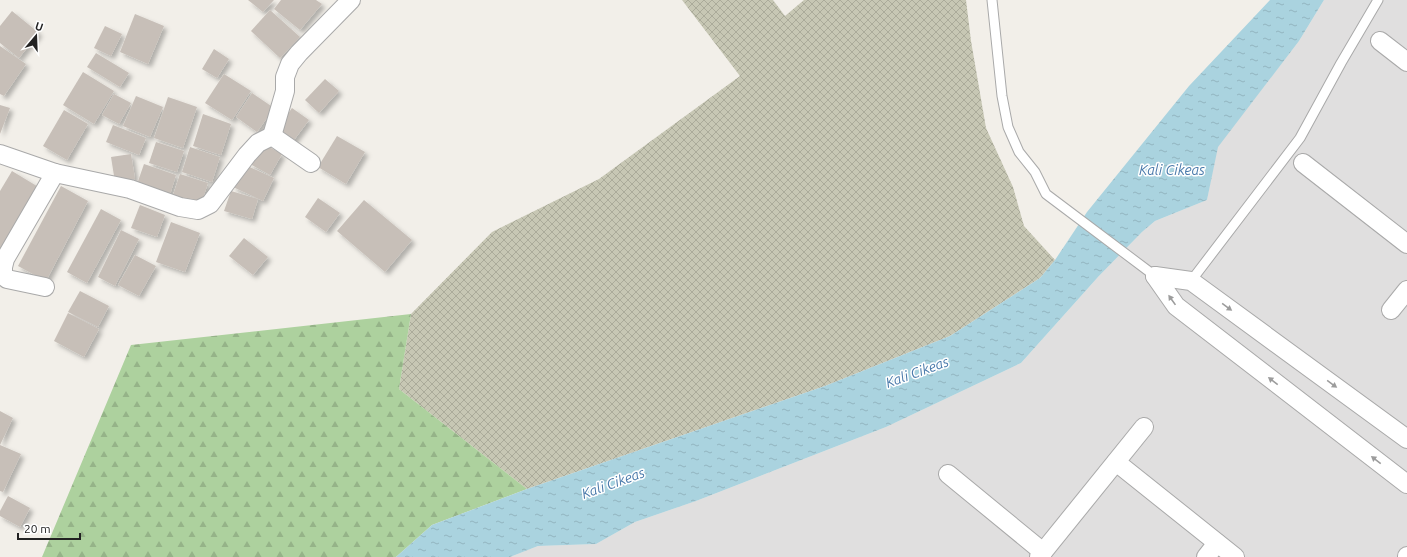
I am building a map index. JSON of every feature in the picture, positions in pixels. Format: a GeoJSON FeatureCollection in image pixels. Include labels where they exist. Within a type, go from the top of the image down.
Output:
{"type":"FeatureCollection","features":[{"type":"Feature","properties":{"kind":"street"},"geometry":{"type":"LineString","coordinates":[[0,154],[55,173],[130,189],[180,207],[198,210],[210,204],[246,155],[258,143],[272,136],[285,91],[285,77],[290,64],[352,0]]}},
{"type":"Feature","properties":{"kind":"street"},"geometry":{"type":"LineString","coordinates":[[1380,41],[1407,62]]}},
{"type":"Feature","properties":{"kind":"street"},"geometry":{"type":"LineString","coordinates":[[272,136],[311,163]]}},
{"type":"Feature","properties":{"kind":"street"},"geometry":{"type":"LineString","coordinates":[[1303,163],[1407,244]]}},
{"type":"Feature","properties":{"kind":"street"},"geometry":{"type":"LineString","coordinates":[[45,287],[8,279],[3,275],[3,267],[5,259],[55,173]]}},
{"type":"Feature","properties":{"kind":"street"},"geometry":{"type":"LineString","coordinates":[[1150,272],[1191,281],[1407,439]]}},
{"type":"Feature","properties":{"kind":"street"},"geometry":{"type":"LineString","coordinates":[[1150,272],[1176,306],[1407,484]]}},
{"type":"Feature","properties":{"kind":"street"},"geometry":{"type":"LineString","coordinates":[[1391,310],[1407,290]]}},
{"type":"Feature","properties":{"kind":"street"},"geometry":{"type":"LineString","coordinates":[[948,474],[1041,554],[1144,427]]}},
{"type":"Feature","properties":{"kind":"street"},"geometry":{"type":"LineString","coordinates":[[1116,462],[1234,557]]}},
{"type":"Feature","properties":{"kind":"street"},"geometry":{"type":"LineString","coordinates":[[1206,557],[1217,543]]}},
{"type":"Feature","properties":{"kind":"lane"},"geometry":{"type":"LineString","coordinates":[[992,0],[1002,96],[1008,127],[1019,152],[1035,172],[1046,194],[1150,272]]}},
{"type":"Feature","properties":{"kind":"lane"},"geometry":{"type":"LineString","coordinates":[[1191,281],[1300,138],[1341,62],[1378,0]]}},
{"type":"Feature","properties":{"kind":"shaded area"},"geometry":{"type":"Polygon","coordinates":[[[682,0],[773,0],[785,16],[804,0],[966,0],[971,41],[986,128],[1013,187],[1024,226],[1055,260],[1040,278],[950,336],[825,386],[527,489],[399,389],[411,314],[492,232],[599,179],[740,76],[682,0]]]}},
{"type":"Feature","properties":{"kind":"shaded area"},"geometry":{"type":"Polygon","coordinates":[[[1324,0],[1407,0],[1407,557],[510,557],[538,546],[596,544],[635,522],[696,501],[886,427],[1021,363],[1098,277],[1142,232],[1155,221],[1207,200],[1217,147],[1299,41],[1324,0]]]}},
{"type":"Feature","properties":{"kind":"green space"},"geometry":{"type":"Polygon","coordinates":[[[411,314],[399,389],[527,489],[432,525],[396,557],[42,557],[131,345],[411,314]]]}},
{"type":"Feature","properties":{"kind":"water","name":"Kali Cikeas"},"geometry":{"type":"Polygon","coordinates":[[[1270,0],[1324,0],[1299,41],[1218,147],[1207,200],[1155,221],[1142,232],[1098,277],[1021,363],[886,427],[696,501],[635,522],[596,544],[538,546],[510,557],[396,557],[432,525],[527,489],[825,386],[950,336],[1040,278],[1055,260],[1087,212],[1189,86],[1270,0]]]}},
{"type":"Feature","properties":{"kind":"building"},"geometry":{"type":"Polygon","coordinates":[[[248,0],[274,0],[263,12],[248,0]]]}},
{"type":"Feature","properties":{"kind":"building"},"geometry":{"type":"Polygon","coordinates":[[[281,0],[316,0],[322,4],[300,30],[274,9],[281,0]]]}},
{"type":"Feature","properties":{"kind":"building"},"geometry":{"type":"Polygon","coordinates":[[[270,10],[300,37],[280,58],[251,31],[270,10]]]}},
{"type":"Feature","properties":{"kind":"building"},"geometry":{"type":"Polygon","coordinates":[[[12,11],[39,33],[19,58],[0,43],[0,26],[12,11]]]}},
{"type":"Feature","properties":{"kind":"building"},"geometry":{"type":"Polygon","coordinates":[[[135,14],[164,26],[148,64],[120,52],[135,14]]]}},
{"type":"Feature","properties":{"kind":"building"},"geometry":{"type":"Polygon","coordinates":[[[105,26],[122,34],[111,56],[94,48],[105,26]]]}},
{"type":"Feature","properties":{"kind":"building"},"geometry":{"type":"Polygon","coordinates":[[[0,46],[26,64],[4,96],[0,94],[0,46]]]}},
{"type":"Feature","properties":{"kind":"building"},"geometry":{"type":"Polygon","coordinates":[[[214,49],[229,59],[217,78],[202,69],[214,49]]]}},
{"type":"Feature","properties":{"kind":"building"},"geometry":{"type":"Polygon","coordinates":[[[96,53],[129,73],[120,87],[87,67],[96,53]]]}},
{"type":"Feature","properties":{"kind":"building"},"geometry":{"type":"Polygon","coordinates":[[[83,72],[114,91],[94,124],[63,105],[83,72]]]}},
{"type":"Feature","properties":{"kind":"building"},"geometry":{"type":"Polygon","coordinates":[[[224,74],[251,91],[232,120],[205,103],[224,74]]]}},
{"type":"Feature","properties":{"kind":"building"},"geometry":{"type":"Polygon","coordinates":[[[325,79],[339,91],[319,113],[305,100],[325,79]]]}},
{"type":"Feature","properties":{"kind":"building"},"geometry":{"type":"Polygon","coordinates":[[[252,93],[274,108],[257,132],[236,117],[252,93]]]}},
{"type":"Feature","properties":{"kind":"building"},"geometry":{"type":"Polygon","coordinates":[[[114,94],[131,103],[119,124],[102,115],[114,94]]]}},
{"type":"Feature","properties":{"kind":"building"},"geometry":{"type":"Polygon","coordinates":[[[136,96],[163,107],[150,137],[123,126],[136,96]]]}},
{"type":"Feature","properties":{"kind":"building"},"geometry":{"type":"Polygon","coordinates":[[[168,97],[197,107],[183,148],[154,138],[168,97]]]}},
{"type":"Feature","properties":{"kind":"building"},"geometry":{"type":"Polygon","coordinates":[[[0,105],[10,108],[0,134],[0,105]]]}},
{"type":"Feature","properties":{"kind":"building"},"geometry":{"type":"Polygon","coordinates":[[[292,108],[309,120],[291,144],[274,133],[292,108]]]}},
{"type":"Feature","properties":{"kind":"building"},"geometry":{"type":"Polygon","coordinates":[[[64,110],[88,124],[67,160],[43,146],[64,110]]]}},
{"type":"Feature","properties":{"kind":"building"},"geometry":{"type":"Polygon","coordinates":[[[203,114],[231,124],[221,155],[193,146],[203,114]]]}},
{"type":"Feature","properties":{"kind":"building"},"geometry":{"type":"Polygon","coordinates":[[[113,125],[146,138],[139,155],[106,142],[113,125]]]}},
{"type":"Feature","properties":{"kind":"building"},"geometry":{"type":"Polygon","coordinates":[[[337,136],[365,152],[346,184],[318,167],[337,136]]]}},
{"type":"Feature","properties":{"kind":"building"},"geometry":{"type":"Polygon","coordinates":[[[156,142],[184,151],[177,172],[149,163],[156,142]]]}},
{"type":"Feature","properties":{"kind":"building"},"geometry":{"type":"Polygon","coordinates":[[[262,143],[282,154],[270,175],[250,164],[262,143]]]}},
{"type":"Feature","properties":{"kind":"building"},"geometry":{"type":"Polygon","coordinates":[[[190,147],[220,157],[212,182],[182,172],[190,147]]]}},
{"type":"Feature","properties":{"kind":"building"},"geometry":{"type":"Polygon","coordinates":[[[131,154],[135,179],[115,182],[111,157],[131,154]]]}},
{"type":"Feature","properties":{"kind":"building"},"geometry":{"type":"Polygon","coordinates":[[[144,164],[176,175],[169,198],[136,187],[144,164]]]}},
{"type":"Feature","properties":{"kind":"building"},"geometry":{"type":"Polygon","coordinates":[[[243,164],[274,178],[263,201],[233,187],[243,164]]]}},
{"type":"Feature","properties":{"kind":"building"},"geometry":{"type":"Polygon","coordinates":[[[12,171],[40,188],[0,253],[0,191],[12,171]]]}},
{"type":"Feature","properties":{"kind":"building"},"geometry":{"type":"Polygon","coordinates":[[[180,174],[208,183],[200,207],[172,198],[180,174]]]}},
{"type":"Feature","properties":{"kind":"building"},"geometry":{"type":"Polygon","coordinates":[[[61,186],[88,201],[46,281],[18,266],[61,186]]]}},
{"type":"Feature","properties":{"kind":"building"},"geometry":{"type":"Polygon","coordinates":[[[231,191],[258,199],[252,219],[224,211],[231,191]]]}},
{"type":"Feature","properties":{"kind":"building"},"geometry":{"type":"Polygon","coordinates":[[[318,198],[340,213],[326,232],[305,217],[318,198]]]}},
{"type":"Feature","properties":{"kind":"building"},"geometry":{"type":"Polygon","coordinates":[[[364,200],[412,240],[385,272],[337,231],[364,200]]]}},
{"type":"Feature","properties":{"kind":"building"},"geometry":{"type":"Polygon","coordinates":[[[140,205],[165,215],[157,237],[131,228],[140,205]]]}},
{"type":"Feature","properties":{"kind":"building"},"geometry":{"type":"Polygon","coordinates":[[[101,209],[121,220],[87,283],[67,272],[101,209]]]}},
{"type":"Feature","properties":{"kind":"building"},"geometry":{"type":"Polygon","coordinates":[[[171,222],[200,233],[185,272],[156,262],[171,222]]]}},
{"type":"Feature","properties":{"kind":"building"},"geometry":{"type":"Polygon","coordinates":[[[121,230],[139,239],[115,286],[98,277],[121,230]]]}},
{"type":"Feature","properties":{"kind":"building"},"geometry":{"type":"Polygon","coordinates":[[[244,238],[268,257],[253,275],[229,256],[244,238]]]}},
{"type":"Feature","properties":{"kind":"building"},"geometry":{"type":"Polygon","coordinates":[[[135,255],[156,266],[139,296],[118,285],[135,255]]]}},
{"type":"Feature","properties":{"kind":"building"},"geometry":{"type":"Polygon","coordinates":[[[80,291],[109,306],[98,327],[68,312],[80,291]]]}},
{"type":"Feature","properties":{"kind":"building"},"geometry":{"type":"Polygon","coordinates":[[[68,313],[99,329],[84,357],[54,341],[68,313]]]}},
{"type":"Feature","properties":{"kind":"building"},"geometry":{"type":"Polygon","coordinates":[[[0,411],[13,418],[0,445],[0,411]]]}},
{"type":"Feature","properties":{"kind":"building"},"geometry":{"type":"Polygon","coordinates":[[[0,445],[21,454],[3,492],[0,491],[0,445]]]}},
{"type":"Feature","properties":{"kind":"building"},"geometry":{"type":"Polygon","coordinates":[[[8,496],[30,508],[20,527],[0,516],[0,511],[8,496]]]}}]}
